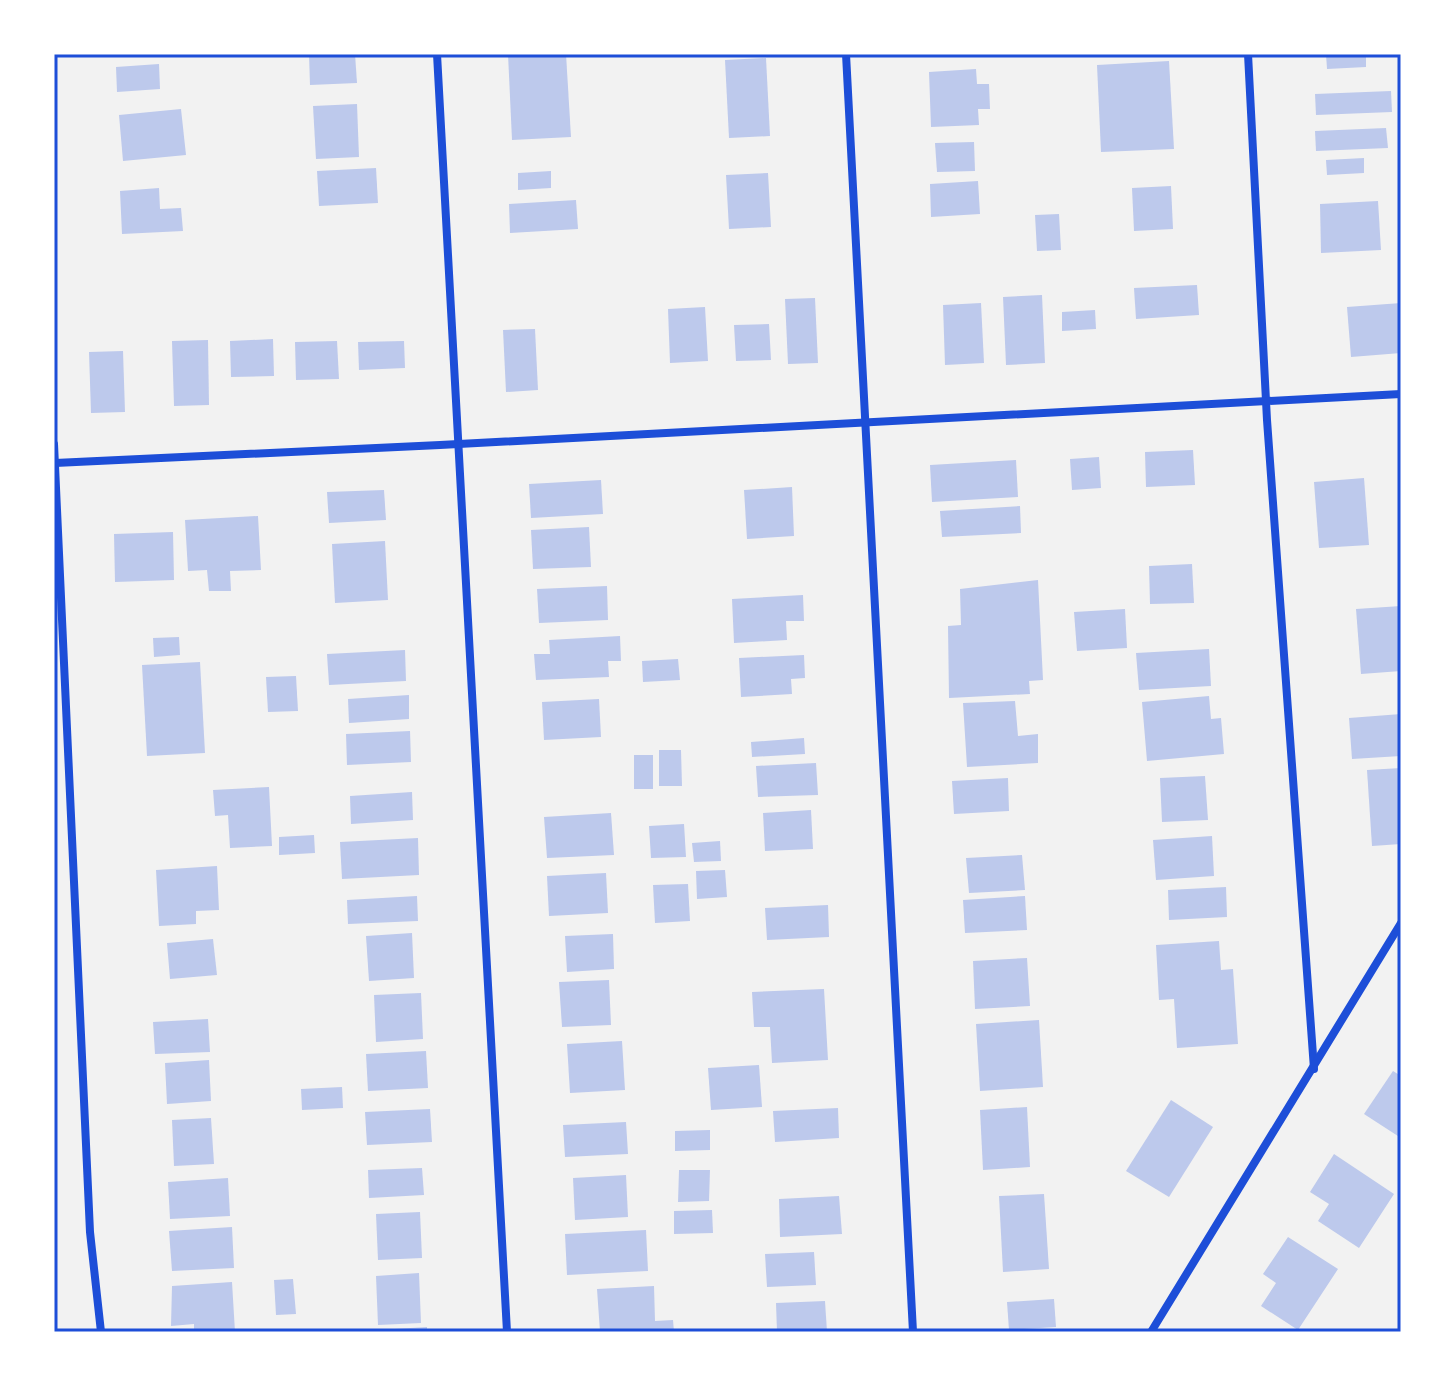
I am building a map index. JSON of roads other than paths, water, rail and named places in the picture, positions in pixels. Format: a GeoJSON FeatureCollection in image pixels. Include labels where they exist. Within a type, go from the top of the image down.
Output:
{"type":"FeatureCollection","features":[{"type":"Feature","properties":{"kind":"street"},"geometry":{"type":"LineString","coordinates":[[437,54],[507,1332]]}},
{"type":"Feature","properties":{"kind":"street"},"geometry":{"type":"LineString","coordinates":[[846,54],[913,1332]]}},
{"type":"Feature","properties":{"kind":"street"},"geometry":{"type":"LineString","coordinates":[[1248,54],[1266,401],[1314,1069]]}},
{"type":"Feature","properties":{"kind":"street"},"geometry":{"type":"LineString","coordinates":[[55,463],[1401,394]]}},
{"type":"Feature","properties":{"kind":"street"},"geometry":{"type":"LineString","coordinates":[[54,444],[90,1232],[101,1332]]}},
{"type":"Feature","properties":{"kind":"street"},"geometry":{"type":"LineString","coordinates":[[1151,1332],[1401,923]]}}]}
